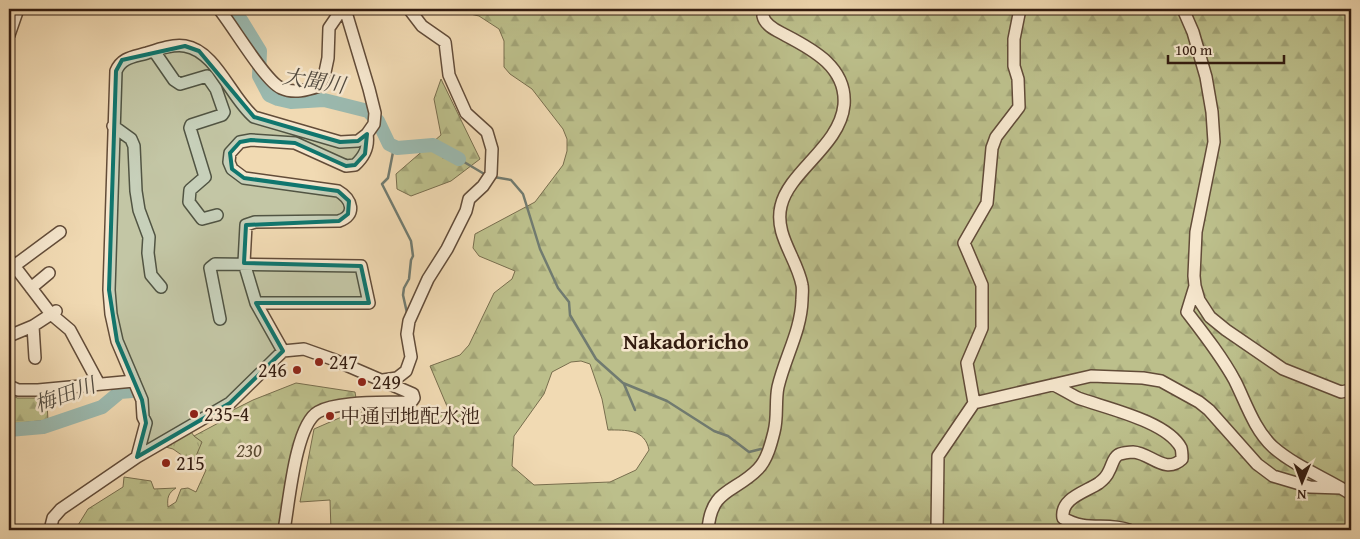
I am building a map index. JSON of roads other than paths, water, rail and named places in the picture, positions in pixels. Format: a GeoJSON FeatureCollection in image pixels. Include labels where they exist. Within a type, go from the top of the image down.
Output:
{"type":"FeatureCollection","features":[{"type":"Feature","properties":{"kind":"street"},"geometry":{"type":"LineString","coordinates":[[9,35],[18,9]]}},
{"type":"Feature","properties":{"kind":"street"},"geometry":{"type":"LineString","coordinates":[[219,9],[269,78],[282,88],[302,92],[319,86],[324,77],[328,58],[329,28],[343,9]]}},
{"type":"Feature","properties":{"kind":"street"},"geometry":{"type":"LineString","coordinates":[[283,351],[256,303],[244,263],[246,225],[254,222],[339,221],[346,219],[350,206],[345,195],[338,191],[244,178],[232,169],[229,162],[230,153],[240,142],[251,140],[295,143],[346,166],[354,165],[365,154],[368,148],[367,134],[374,118],[369,89],[343,9]]}},
{"type":"Feature","properties":{"kind":"street"},"geometry":{"type":"LineString","coordinates":[[381,381],[397,378],[406,372],[411,357],[407,334],[409,322],[428,279],[447,249],[466,211],[469,199],[483,186],[492,174],[492,149],[487,132],[466,114],[449,75],[445,42],[422,26],[409,9]]}},
{"type":"Feature","properties":{"kind":"street"},"geometry":{"type":"LineString","coordinates":[[708,530],[712,511],[717,501],[725,492],[759,468],[764,461],[774,434],[778,389],[801,316],[802,286],[780,225],[781,206],[788,190],[821,151],[836,128],[844,106],[844,87],[831,66],[805,45],[768,25],[763,16],[764,9]]}},
{"type":"Feature","properties":{"kind":"street"},"geometry":{"type":"LineString","coordinates":[[937,530],[938,456],[974,402],[967,363],[982,328],[982,284],[964,243],[987,203],[992,148],[996,137],[1020,108],[1018,80],[1014,66],[1014,39],[1020,9]]}},
{"type":"Feature","properties":{"kind":"street"},"geometry":{"type":"LineString","coordinates":[[1183,9],[1193,32],[1206,77],[1212,112],[1214,142],[1196,232],[1194,264],[1195,286],[1199,300],[1210,317],[1226,330],[1283,368],[1341,392],[1351,390]]}},
{"type":"Feature","properties":{"kind":"street"},"geometry":{"type":"LineString","coordinates":[[152,444],[143,417],[142,400],[117,341],[111,314],[109,290],[116,71],[122,60],[154,50],[185,46],[199,51],[215,68],[244,109],[254,117],[340,142],[358,141],[367,134]]}},
{"type":"Feature","properties":{"kind":"street"},"geometry":{"type":"LineString","coordinates":[[154,50],[174,80],[180,84],[207,76],[216,89],[224,112],[222,115],[191,125],[190,128],[205,177],[190,190],[189,202],[202,219],[217,215]]}},
{"type":"Feature","properties":{"kind":"street"},"geometry":{"type":"LineString","coordinates":[[113,126],[131,139],[134,146],[136,191],[139,210],[149,237],[148,253],[151,275],[161,287]]}},
{"type":"Feature","properties":{"kind":"street"},"geometry":{"type":"LineString","coordinates":[[60,232],[11,262],[31,288],[70,330],[99,384]]}},
{"type":"Feature","properties":{"kind":"street"},"geometry":{"type":"LineString","coordinates":[[220,319],[210,268],[215,264],[361,266],[369,303],[256,303]]}},
{"type":"Feature","properties":{"kind":"street"},"geometry":{"type":"LineString","coordinates":[[31,288],[49,273]]}},
{"type":"Feature","properties":{"kind":"street"},"geometry":{"type":"LineString","coordinates":[[1195,286],[1187,312],[1235,380],[1248,411],[1262,433],[1272,446],[1293,462],[1351,494]]}},
{"type":"Feature","properties":{"kind":"street"},"geometry":{"type":"LineString","coordinates":[[9,336],[33,326],[54,312]]}},
{"type":"Feature","properties":{"kind":"street"},"geometry":{"type":"LineString","coordinates":[[33,326],[35,358]]}},
{"type":"Feature","properties":{"kind":"street"},"geometry":{"type":"LineString","coordinates":[[50,530],[55,511],[117,472],[133,453],[230,403],[283,351],[304,349],[413,394],[414,398],[412,400],[405,402],[332,407],[318,412],[310,419],[304,430],[298,450],[284,530]]}},
{"type":"Feature","properties":{"kind":"street"},"geometry":{"type":"LineString","coordinates":[[974,402],[1091,376],[1143,378],[1161,381],[1210,410],[1257,464],[1273,476],[1310,487],[1341,488]]}},
{"type":"Feature","properties":{"kind":"street"},"geometry":{"type":"LineString","coordinates":[[9,386],[18,390],[38,390],[134,381]]}},
{"type":"Feature","properties":{"kind":"street"},"geometry":{"type":"LineString","coordinates":[[1054,385],[1077,397],[1147,422],[1171,437],[1181,448],[1182,459],[1177,464],[1165,465],[1133,452],[1118,455],[1113,461],[1109,473],[1103,479],[1069,500],[1064,507],[1063,518],[1071,523],[1081,526],[1121,527],[1129,530]]}},
{"type":"Feature","properties":{"kind":"waterway","name":"大聞川"},"geometry":{"type":"LineString","coordinates":[[226,9],[241,20],[260,51],[259,76],[269,95],[291,102],[324,100],[368,111],[378,121],[389,144],[397,148],[433,145],[459,159]]}},
{"type":"Feature","properties":{"kind":"waterway"},"geometry":{"type":"LineString","coordinates":[[394,147],[388,178],[382,184],[411,241],[413,256],[409,279],[404,288],[403,295],[407,313]]}},
{"type":"Feature","properties":{"kind":"waterway"},"geometry":{"type":"LineString","coordinates":[[459,159],[486,175]]}},
{"type":"Feature","properties":{"kind":"waterway"},"geometry":{"type":"LineString","coordinates":[[494,177],[511,180],[523,194],[540,249],[558,288],[569,302],[570,315],[596,359],[623,383],[667,401],[714,431],[728,436],[749,452],[761,449]]}},
{"type":"Feature","properties":{"kind":"waterway"},"geometry":{"type":"LineString","coordinates":[[624,384],[635,410]]}},
{"type":"Feature","properties":{"kind":"waterway","name":"梅田川"},"geometry":{"type":"LineString","coordinates":[[9,430],[43,427],[102,407],[120,392],[132,391]]}},
{"type":"Feature","properties":{"kind":"waterway"},"geometry":{"type":"LineString","coordinates":[[9,522],[16,530]]}},
{"type":"Feature","properties":{"kind":"place","name":"247"},"geometry":{"type":"Point","coordinates":[319,362]}},
{"type":"Feature","properties":{"kind":"place","name":"246"},"geometry":{"type":"Point","coordinates":[297,370]}},
{"type":"Feature","properties":{"kind":"place","name":"249"},"geometry":{"type":"Point","coordinates":[362,382]}},
{"type":"Feature","properties":{"kind":"place","name":"235-4"},"geometry":{"type":"Point","coordinates":[194,414]}},
{"type":"Feature","properties":{"kind":"place","name":"中通団地配水池"},"geometry":{"type":"Point","coordinates":[330,416]}},
{"type":"Feature","properties":{"kind":"place","name":"215"},"geometry":{"type":"Point","coordinates":[166,463]}},
{"type":"Feature","properties":{"kind":"district","name":"Nakadoricho"},"geometry":{"type":"Point","coordinates":[686,341]}},
{"type":"Feature","properties":{"kind":"park label","name":"230"},"geometry":{"type":"Point","coordinates":[249,450]}}]}
